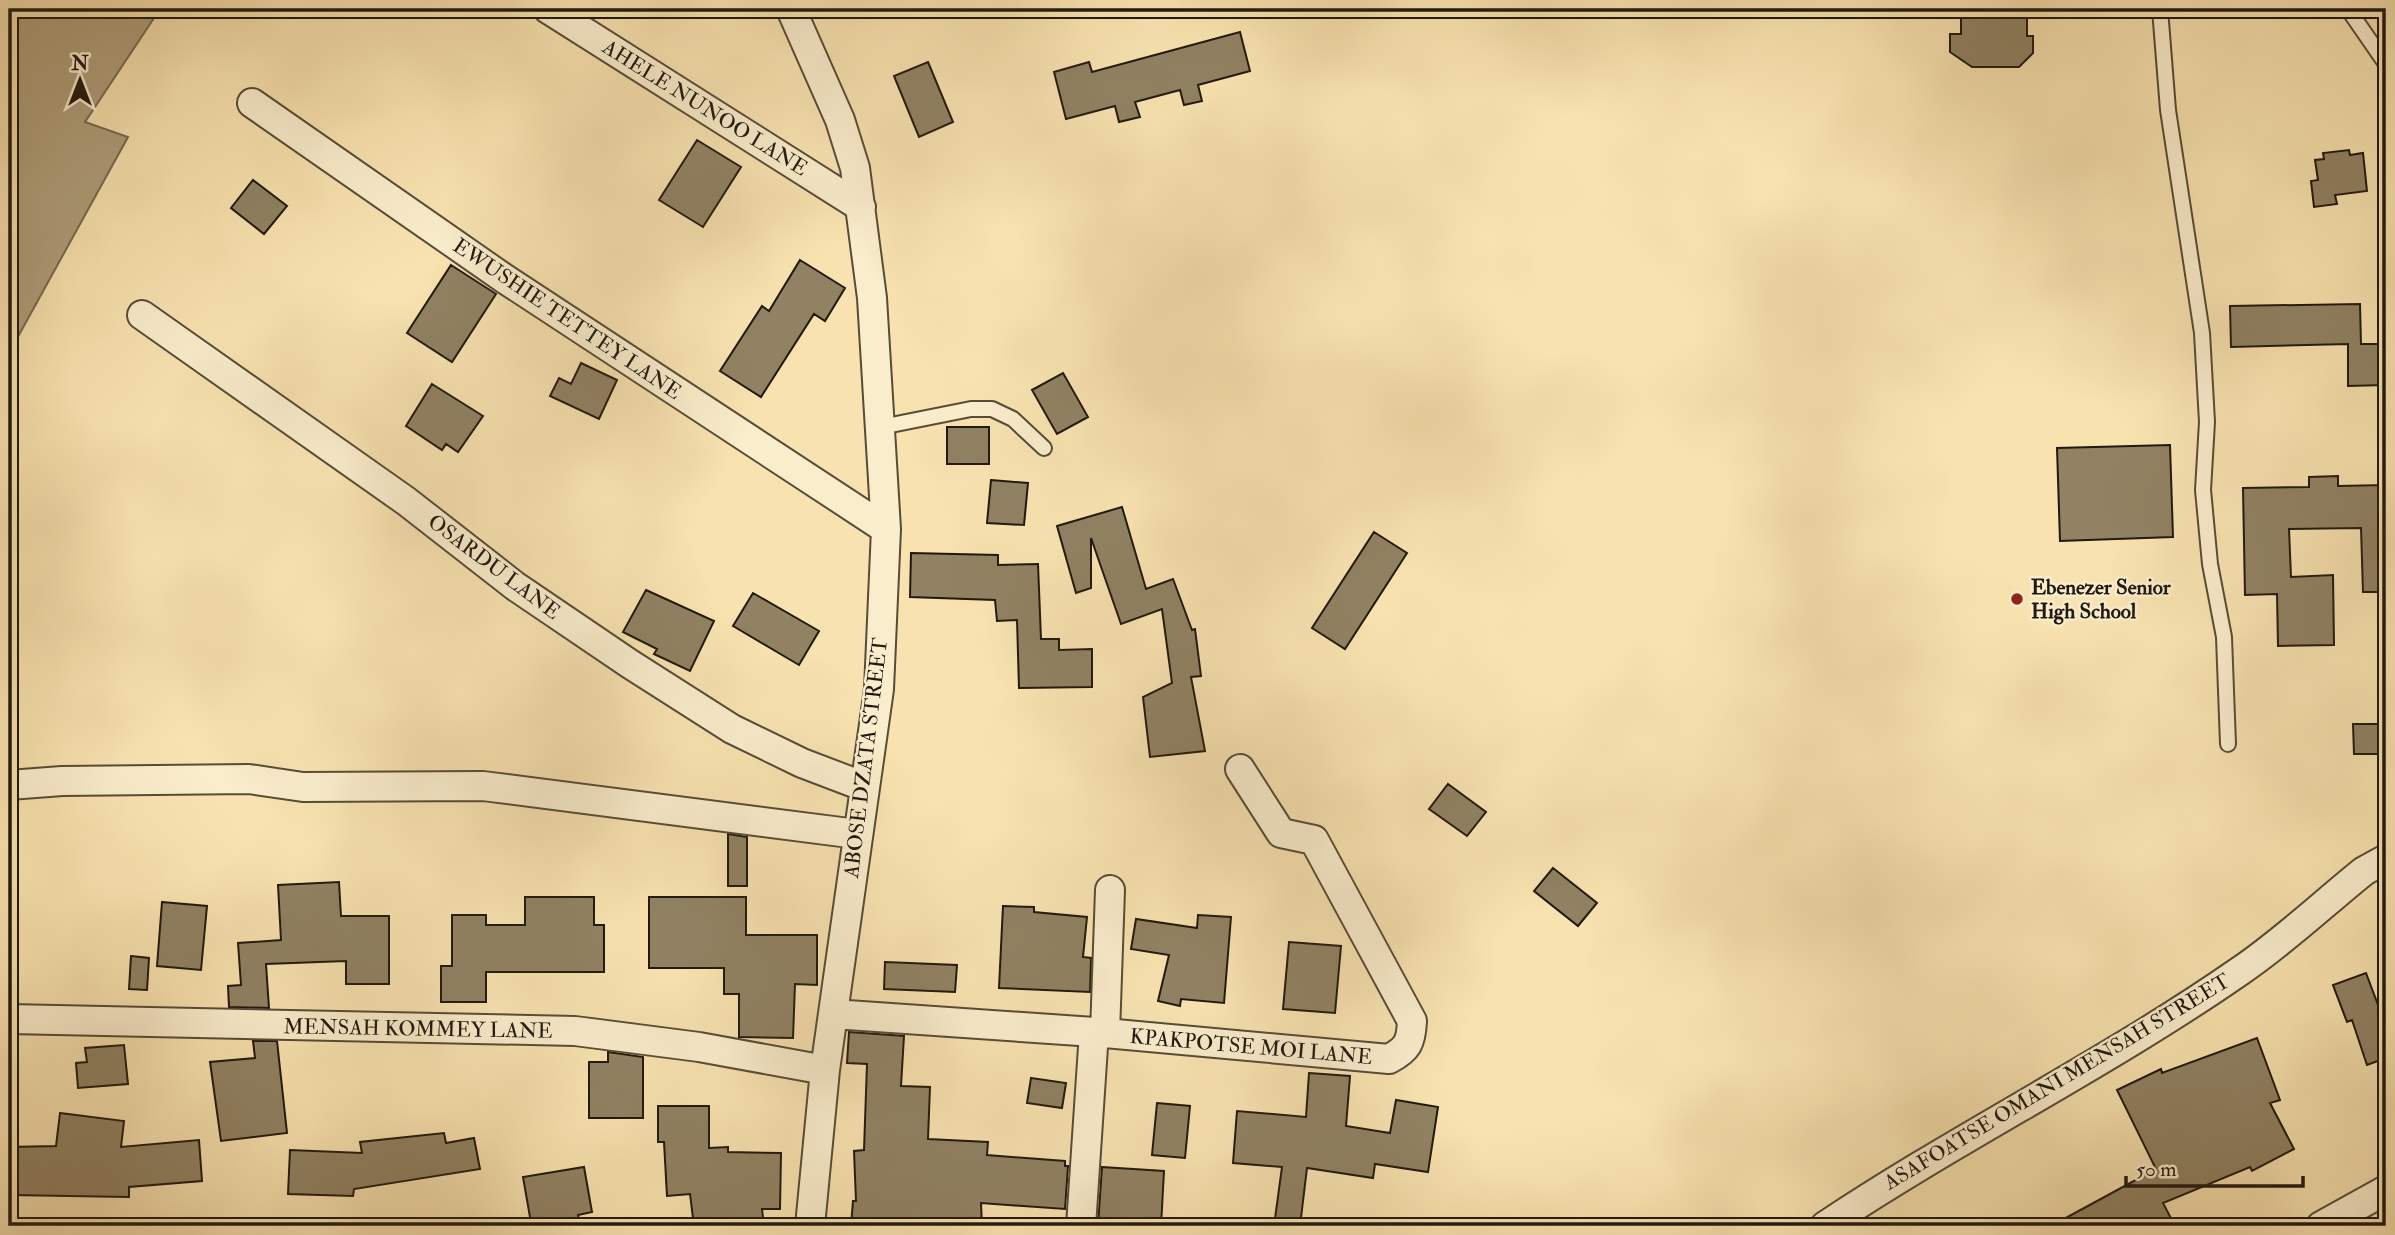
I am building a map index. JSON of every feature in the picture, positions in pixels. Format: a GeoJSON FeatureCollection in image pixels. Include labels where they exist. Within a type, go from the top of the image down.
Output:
{"type":"FeatureCollection","features":[{"type":"Feature","properties":{"kind":"street","name":"AHELE NUNOO LANE"},"geometry":{"type":"LineString","coordinates":[[548,9],[861,207]]}},
{"type":"Feature","properties":{"kind":"street","name":"ABOSE DZATA STREET"},"geometry":{"type":"LineString","coordinates":[[791,9],[840,120],[855,168],[881,427],[886,529],[879,689],[825,1070],[810,1226]]}},
{"type":"Feature","properties":{"kind":"street","name":"EWUSHIE TETTEY LANE"},"geometry":{"type":"LineString","coordinates":[[252,103],[505,279],[886,529]]}},
{"type":"Feature","properties":{"kind":"street","name":"OSARDU LANE"},"geometry":{"type":"LineString","coordinates":[[142,315],[406,500],[515,586],[630,664],[732,729],[802,763],[865,787]]}},
{"type":"Feature","properties":{"kind":"street","name":"KPAKPOTSE MOI LANE"},"geometry":{"type":"LineString","coordinates":[[1100,1033],[1389,1059],[1406,1050],[1411,1039],[1412,1021],[1314,840],[1280,833],[1240,769]]}},
{"type":"Feature","properties":{"kind":"street"},"geometry":{"type":"LineString","coordinates":[[9,785],[62,781],[249,779],[303,788],[484,786],[857,834]]}},
{"type":"Feature","properties":{"kind":"street","name":"ASAFOATSE OMANI MENSAH STREET"},"geometry":{"type":"LineString","coordinates":[[1825,1226],[1895,1179],[2146,1032],[2242,970],[2364,871],[2386,859]]}},
{"type":"Feature","properties":{"kind":"street"},"geometry":{"type":"LineString","coordinates":[[1081,1226],[1100,1033],[1110,890]]}},
{"type":"Feature","properties":{"kind":"street"},"geometry":{"type":"LineString","coordinates":[[833,1014],[1100,1033]]}},
{"type":"Feature","properties":{"kind":"street","name":"MENSAH KOMMEY LANE"},"geometry":{"type":"LineString","coordinates":[[9,1019],[575,1031],[699,1047],[825,1070]]}},
{"type":"Feature","properties":{"kind":"street"},"geometry":{"type":"LineString","coordinates":[[2321,1226],[2386,1190]]}},
{"type":"Feature","properties":{"kind":"lane"},"geometry":{"type":"LineString","coordinates":[[2160,9],[2168,110],[2202,333],[2207,422],[2203,490],[2210,564],[2224,636],[2228,744]]}},
{"type":"Feature","properties":{"kind":"lane"},"geometry":{"type":"LineString","coordinates":[[2348,9],[2386,64]]}},
{"type":"Feature","properties":{"kind":"lane"},"geometry":{"type":"LineString","coordinates":[[881,427],[971,409],[992,409],[1013,419],[1044,448]]}},
{"type":"Feature","properties":{"kind":"shaded area"},"geometry":{"type":"Polygon","coordinates":[[[9,9],[160,9],[85,122],[128,137],[9,353],[9,9]]]}},
{"type":"Feature","properties":{"kind":"building"},"geometry":{"type":"Polygon","coordinates":[[[1961,9],[2027,9],[2027,36],[2033,36],[2033,53],[2019,67],[1972,67],[1950,52],[1950,34],[1961,34],[1961,9]]]}},
{"type":"Feature","properties":{"kind":"building"},"geometry":{"type":"Polygon","coordinates":[[[1240,32],[1250,71],[1198,85],[1202,101],[1184,105],[1180,90],[1135,102],[1140,117],[1119,122],[1115,106],[1066,119],[1054,72],[1089,62],[1092,72],[1240,32]]]}},
{"type":"Feature","properties":{"kind":"building"},"geometry":{"type":"Polygon","coordinates":[[[928,62],[953,122],[919,137],[894,76],[928,62]]]}},
{"type":"Feature","properties":{"kind":"building"},"geometry":{"type":"Polygon","coordinates":[[[697,140],[741,167],[703,227],[659,200],[697,140]]]}},
{"type":"Feature","properties":{"kind":"building"},"geometry":{"type":"Polygon","coordinates":[[[2349,150],[2350,155],[2363,153],[2367,191],[2335,195],[2337,204],[2314,207],[2311,181],[2318,180],[2315,160],[2324,159],[2323,153],[2349,150]]]}},
{"type":"Feature","properties":{"kind":"building"},"geometry":{"type":"Polygon","coordinates":[[[253,180],[287,206],[264,234],[231,208],[253,180]]]}},
{"type":"Feature","properties":{"kind":"building"},"geometry":{"type":"Polygon","coordinates":[[[800,260],[845,288],[825,321],[814,314],[761,397],[720,371],[762,306],[769,311],[800,260]]]}},
{"type":"Feature","properties":{"kind":"building"},"geometry":{"type":"Polygon","coordinates":[[[451,265],[496,294],[452,362],[407,333],[451,265]]]}},
{"type":"Feature","properties":{"kind":"building"},"geometry":{"type":"Polygon","coordinates":[[[2360,304],[2361,344],[2386,344],[2386,385],[2348,386],[2348,344],[2231,347],[2230,306],[2360,304]]]}},
{"type":"Feature","properties":{"kind":"building"},"geometry":{"type":"Polygon","coordinates":[[[581,363],[617,380],[599,419],[550,396],[559,378],[571,384],[581,363]]]}},
{"type":"Feature","properties":{"kind":"building"},"geometry":{"type":"Polygon","coordinates":[[[1063,373],[1088,417],[1057,434],[1032,390],[1063,373]]]}},
{"type":"Feature","properties":{"kind":"building"},"geometry":{"type":"Polygon","coordinates":[[[432,384],[483,416],[458,452],[446,444],[442,450],[406,426],[432,384]]]}},
{"type":"Feature","properties":{"kind":"building"},"geometry":{"type":"Polygon","coordinates":[[[947,427],[989,427],[989,464],[947,464],[947,427]]]}},
{"type":"Feature","properties":{"kind":"building"},"geometry":{"type":"Polygon","coordinates":[[[2170,445],[2173,537],[2060,541],[2057,448],[2170,445]]]}},
{"type":"Feature","properties":{"kind":"building"},"geometry":{"type":"Polygon","coordinates":[[[2338,476],[2338,486],[2386,485],[2386,592],[2363,592],[2361,528],[2289,529],[2291,577],[2333,575],[2334,645],[2278,646],[2277,594],[2245,595],[2243,488],[2309,487],[2309,477],[2338,476]]]}},
{"type":"Feature","properties":{"kind":"building"},"geometry":{"type":"Polygon","coordinates":[[[991,480],[1028,483],[1024,525],[987,523],[991,480]]]}},
{"type":"Feature","properties":{"kind":"building"},"geometry":{"type":"Polygon","coordinates":[[[1122,507],[1146,589],[1173,579],[1192,630],[1195,629],[1201,676],[1191,677],[1205,751],[1150,757],[1143,697],[1172,683],[1162,609],[1121,624],[1091,538],[1091,588],[1076,593],[1057,526],[1122,507]]]}},
{"type":"Feature","properties":{"kind":"building"},"geometry":{"type":"Polygon","coordinates":[[[1374,532],[1407,553],[1345,649],[1312,628],[1374,532]]]}},
{"type":"Feature","properties":{"kind":"building"},"geometry":{"type":"Polygon","coordinates":[[[911,553],[998,555],[998,565],[1038,564],[1041,639],[1059,639],[1059,650],[1092,649],[1092,687],[1019,688],[1017,620],[997,621],[995,600],[910,597],[911,553]]]}},
{"type":"Feature","properties":{"kind":"building"},"geometry":{"type":"Polygon","coordinates":[[[646,590],[714,621],[690,671],[654,654],[657,649],[623,632],[646,590]]]}},
{"type":"Feature","properties":{"kind":"building"},"geometry":{"type":"Polygon","coordinates":[[[753,593],[819,631],[799,665],[733,626],[753,593]]]}},
{"type":"Feature","properties":{"kind":"building"},"geometry":{"type":"Polygon","coordinates":[[[2353,724],[2386,724],[2386,754],[2354,754],[2353,724]]]}},
{"type":"Feature","properties":{"kind":"building"},"geometry":{"type":"Polygon","coordinates":[[[1448,784],[1486,812],[1467,836],[1429,809],[1448,784]]]}},
{"type":"Feature","properties":{"kind":"building"},"geometry":{"type":"Polygon","coordinates":[[[728,834],[747,837],[747,886],[728,886],[728,834]]]}},
{"type":"Feature","properties":{"kind":"building"},"geometry":{"type":"Polygon","coordinates":[[[1553,868],[1597,903],[1578,926],[1534,891],[1553,868]]]}},
{"type":"Feature","properties":{"kind":"building"},"geometry":{"type":"Polygon","coordinates":[[[339,882],[341,916],[389,916],[389,984],[346,984],[346,961],[266,964],[269,1008],[229,1007],[228,986],[241,985],[238,943],[281,940],[278,885],[339,882]]]}},
{"type":"Feature","properties":{"kind":"building"},"geometry":{"type":"Polygon","coordinates":[[[525,897],[594,897],[594,925],[604,925],[604,972],[486,972],[486,1002],[441,1002],[441,966],[452,966],[452,915],[486,915],[486,925],[525,925],[525,897]]]}},
{"type":"Feature","properties":{"kind":"building"},"geometry":{"type":"Polygon","coordinates":[[[649,897],[746,897],[746,935],[817,935],[817,985],[795,984],[793,1038],[739,1037],[739,994],[724,994],[724,968],[649,968],[649,897]]]}},
{"type":"Feature","properties":{"kind":"building"},"geometry":{"type":"Polygon","coordinates":[[[162,902],[207,906],[201,970],[157,966],[162,902]]]}},
{"type":"Feature","properties":{"kind":"building"},"geometry":{"type":"Polygon","coordinates":[[[1003,906],[1034,907],[1034,912],[1087,917],[1083,957],[1091,958],[1090,992],[999,988],[1003,906]]]}},
{"type":"Feature","properties":{"kind":"building"},"geometry":{"type":"Polygon","coordinates":[[[1198,915],[1231,917],[1224,1003],[1181,999],[1180,1006],[1158,1001],[1169,955],[1131,949],[1136,919],[1197,928],[1198,915]]]}},
{"type":"Feature","properties":{"kind":"building"},"geometry":{"type":"Polygon","coordinates":[[[1289,942],[1341,946],[1335,1013],[1283,1009],[1289,942]]]}},
{"type":"Feature","properties":{"kind":"building"},"geometry":{"type":"Polygon","coordinates":[[[131,956],[149,958],[147,990],[129,989],[131,956]]]}},
{"type":"Feature","properties":{"kind":"building"},"geometry":{"type":"Polygon","coordinates":[[[885,962],[957,965],[955,992],[884,989],[885,962]]]}},
{"type":"Feature","properties":{"kind":"building"},"geometry":{"type":"Polygon","coordinates":[[[2366,973],[2386,1026],[2386,1058],[2367,1065],[2352,1020],[2347,1022],[2333,985],[2366,973]]]}},
{"type":"Feature","properties":{"kind":"building"},"geometry":{"type":"Polygon","coordinates":[[[849,1032],[904,1036],[901,1086],[930,1087],[928,1139],[988,1142],[987,1155],[1065,1161],[1065,1166],[1068,1166],[1065,1209],[981,1203],[982,1226],[851,1226],[853,1201],[856,1201],[854,1151],[864,1150],[867,1064],[847,1063],[849,1032]]]}},
{"type":"Feature","properties":{"kind":"building"},"geometry":{"type":"Polygon","coordinates":[[[2257,1038],[2280,1100],[2270,1103],[2294,1149],[2252,1171],[2250,1167],[2163,1203],[2175,1226],[2051,1226],[2156,1169],[2117,1090],[2161,1069],[2162,1073],[2257,1038]]]}},
{"type":"Feature","properties":{"kind":"building"},"geometry":{"type":"Polygon","coordinates":[[[253,1041],[277,1041],[287,1133],[221,1141],[210,1062],[255,1058],[253,1041]]]}},
{"type":"Feature","properties":{"kind":"building"},"geometry":{"type":"Polygon","coordinates":[[[124,1045],[128,1084],[78,1088],[76,1063],[87,1062],[85,1048],[124,1045]]]}},
{"type":"Feature","properties":{"kind":"building"},"geometry":{"type":"Polygon","coordinates":[[[608,1052],[643,1057],[643,1118],[589,1118],[589,1062],[608,1062],[608,1052]]]}},
{"type":"Feature","properties":{"kind":"building"},"geometry":{"type":"Polygon","coordinates":[[[1309,1073],[1350,1076],[1346,1126],[1390,1133],[1396,1100],[1438,1107],[1428,1172],[1375,1164],[1373,1178],[1307,1168],[1300,1226],[1274,1226],[1282,1167],[1233,1163],[1237,1111],[1306,1117],[1309,1073]]]}},
{"type":"Feature","properties":{"kind":"building"},"geometry":{"type":"Polygon","coordinates":[[[1031,1078],[1066,1083],[1062,1108],[1027,1103],[1031,1078]]]}},
{"type":"Feature","properties":{"kind":"building"},"geometry":{"type":"Polygon","coordinates":[[[1157,1103],[1190,1106],[1185,1158],[1152,1155],[1157,1103]]]}},
{"type":"Feature","properties":{"kind":"building"},"geometry":{"type":"Polygon","coordinates":[[[658,1106],[709,1106],[709,1148],[728,1147],[728,1152],[781,1153],[780,1209],[762,1209],[764,1226],[694,1226],[690,1194],[667,1196],[664,1142],[658,1142],[658,1106]]]}},
{"type":"Feature","properties":{"kind":"building"},"geometry":{"type":"Polygon","coordinates":[[[60,1113],[124,1121],[121,1147],[199,1140],[202,1181],[129,1187],[129,1197],[9,1195],[9,1147],[56,1146],[60,1113]]]}},
{"type":"Feature","properties":{"kind":"building"},"geometry":{"type":"Polygon","coordinates":[[[444,1133],[446,1143],[474,1138],[480,1169],[354,1189],[353,1196],[288,1194],[290,1150],[362,1153],[360,1142],[444,1133]]]}},
{"type":"Feature","properties":{"kind":"building"},"geometry":{"type":"Polygon","coordinates":[[[584,1167],[592,1212],[578,1215],[580,1226],[554,1226],[553,1220],[531,1223],[523,1177],[584,1167]]]}},
{"type":"Feature","properties":{"kind":"building"},"geometry":{"type":"Polygon","coordinates":[[[1102,1167],[1164,1171],[1161,1226],[1098,1226],[1102,1167]]]}},
{"type":"Feature","properties":{"kind":"place","name":"Ebenezer Senior High School"},"geometry":{"type":"Point","coordinates":[2017,599]}}]}
